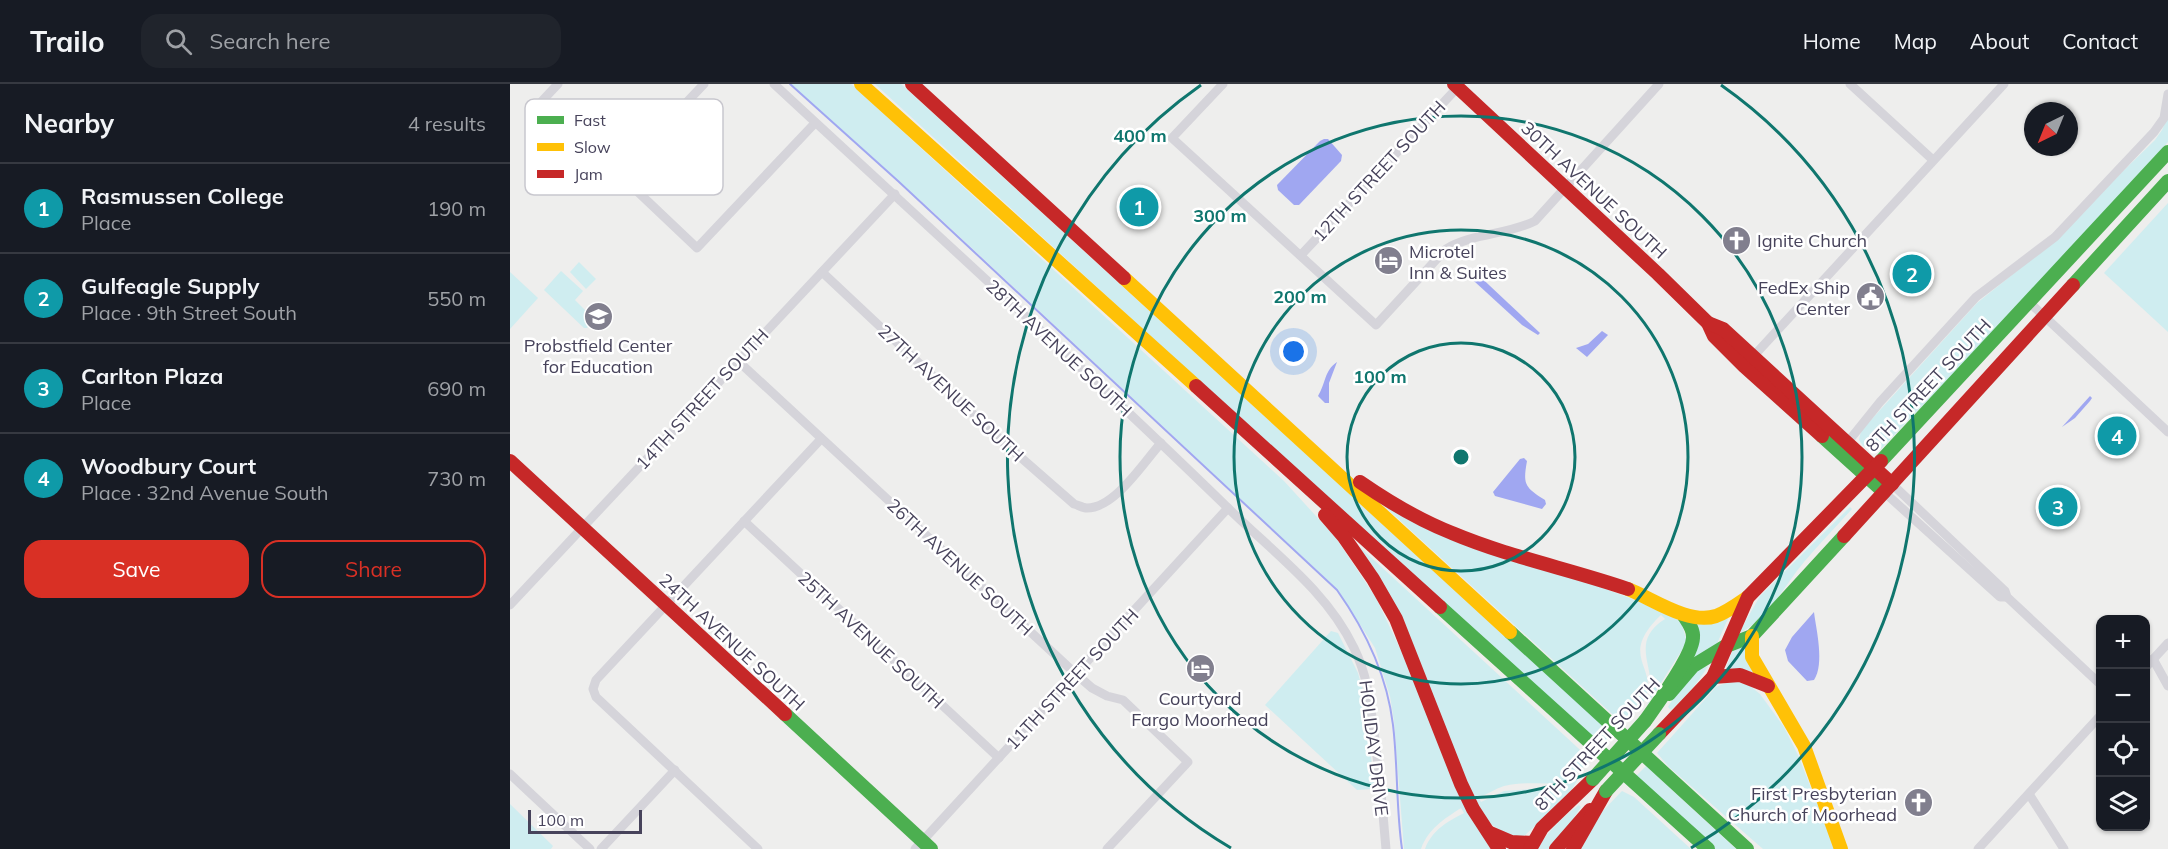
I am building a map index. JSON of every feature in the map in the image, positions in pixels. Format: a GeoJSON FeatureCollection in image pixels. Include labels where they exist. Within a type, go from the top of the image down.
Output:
{"type":"FeatureCollection","features":[{"type":"Feature","properties":{"kind":"main road"},"geometry":{"type":"LineString","coordinates":[[861,84],[1708,849]]}},
{"type":"Feature","properties":{"kind":"main road"},"geometry":{"type":"LineString","coordinates":[[912,84],[1747,849]]}},
{"type":"Feature","properties":{"kind":"main road","name":"30TH AVENUE SOUTH"},"geometry":{"type":"LineString","coordinates":[[1456,86],[1708,323],[1723,329],[1748,361],[1888,488]]}},
{"type":"Feature","properties":{"kind":"main road","name":"8TH STREET SOUTH"},"geometry":{"type":"LineString","coordinates":[[1556,849],[1606,791],[1713,677],[1724,647],[1748,597],[1871,473],[2168,152]]}},
{"type":"Feature","properties":{"kind":"main road","name":"8TH STREET SOUTH"},"geometry":{"type":"LineString","coordinates":[[1532,846],[1542,828],[1593,779],[1693,666],[1724,647],[1752,636],[2168,181]]}},
{"type":"Feature","properties":{"kind":"main road","name":"30TH AVENUE SOUTH"},"geometry":{"type":"LineString","coordinates":[[1748,361],[1847,443],[1871,473]]}},
{"type":"Feature","properties":{"kind":"main road"},"geometry":{"type":"LineString","coordinates":[[1274,416],[1385,500],[1416,518],[1464,539],[1630,590],[1652,598],[1684,616],[1707,618],[1748,597]]}},
{"type":"Feature","properties":{"kind":"main road","name":"24TH AVENUE SOUTH"},"geometry":{"type":"LineString","coordinates":[[510,461],[923,846]]}},
{"type":"Feature","properties":{"kind":"main road"},"geometry":{"type":"LineString","coordinates":[[1295,476],[1310,498],[1344,537],[1373,579],[1396,619],[1461,784],[1473,809],[1499,849]]}},
{"type":"Feature","properties":{"kind":"main road"},"geometry":{"type":"LineString","coordinates":[[1646,721],[1682,662],[1693,639],[1684,616]]}},
{"type":"Feature","properties":{"kind":"main road"},"geometry":{"type":"LineString","coordinates":[[1752,636],[1752,657],[1804,746],[1841,849]]}},
{"type":"Feature","properties":{"kind":"main road"},"geometry":{"type":"LineString","coordinates":[[1713,677],[1740,675],[1768,686]]}},
{"type":"Feature","properties":{"kind":"main road"},"geometry":{"type":"LineString","coordinates":[[1573,849],[1606,791]]}},
{"type":"Feature","properties":{"kind":"main road"},"geometry":{"type":"LineString","coordinates":[[1489,832],[1502,840],[1532,846]]}},
{"type":"Feature","properties":{"kind":"street"},"geometry":{"type":"LineString","coordinates":[[544,99],[558,84]]}},
{"type":"Feature","properties":{"kind":"street"},"geometry":{"type":"LineString","coordinates":[[690,99],[704,84]]}},
{"type":"Feature","properties":{"kind":"street","name":"28TH AVENUE SOUTH"},"geometry":{"type":"LineString","coordinates":[[774,84],[1161,443],[1307,582],[1337,618]]}},
{"type":"Feature","properties":{"kind":"street"},"geometry":{"type":"LineString","coordinates":[[1222,84],[1172,138],[1376,324],[1446,249],[1458,242],[1523,227],[1535,221],[1659,84]]}},
{"type":"Feature","properties":{"kind":"street"},"geometry":{"type":"LineString","coordinates":[[1850,84],[1934,160]]}},
{"type":"Feature","properties":{"kind":"street"},"geometry":{"type":"LineString","coordinates":[[1748,361],[2004,84]]}},
{"type":"Feature","properties":{"kind":"street","name":"12TH STREET SOUTH"},"geometry":{"type":"LineString","coordinates":[[1301,255],[1456,86]]}},
{"type":"Feature","properties":{"kind":"street"},"geometry":{"type":"LineString","coordinates":[[1847,443],[1880,402],[1976,297],[2055,237],[2154,132],[2164,118],[2168,94]]}},
{"type":"Feature","properties":{"kind":"street"},"geometry":{"type":"LineString","coordinates":[[641,195],[697,248],[815,123]]}},
{"type":"Feature","properties":{"kind":"street","name":"14TH STREET SOUTH"},"geometry":{"type":"LineString","coordinates":[[510,604],[895,194]]}},
{"type":"Feature","properties":{"kind":"street","name":"27TH AVENUE SOUTH"},"geometry":{"type":"LineString","coordinates":[[822,272],[1074,504],[1086,508],[1100,506],[1113,498],[1161,443]]}},
{"type":"Feature","properties":{"kind":"street"},"geometry":{"type":"LineString","coordinates":[[2030,303],[2168,432]]}},
{"type":"Feature","properties":{"kind":"street","name":"26TH AVENUE SOUTH"},"geometry":{"type":"LineString","coordinates":[[738,361],[1077,675],[1092,688],[1107,696],[1123,700],[1188,762],[1107,849]]}},
{"type":"Feature","properties":{"kind":"street"},"geometry":{"type":"LineString","coordinates":[[758,849],[596,697],[593,689],[596,680],[821,439]]}},
{"type":"Feature","properties":{"kind":"street","name":"30TH AVENUE SOUTH"},"geometry":{"type":"LineString","coordinates":[[1888,488],[1956,551],[2005,591],[2007,597],[2096,680]]}},
{"type":"Feature","properties":{"kind":"street","name":"11TH STREET SOUTH"},"geometry":{"type":"LineString","coordinates":[[923,846],[999,758],[1228,508]]}},
{"type":"Feature","properties":{"kind":"street","name":"25TH AVENUE SOUTH"},"geometry":{"type":"LineString","coordinates":[[744,521],[999,758]]}},
{"type":"Feature","properties":{"kind":"street","name":"HOLIDAY DRIVE"},"geometry":{"type":"LineString","coordinates":[[1337,618],[1354,647],[1366,676],[1382,794],[1386,849]]}},
{"type":"Feature","properties":{"kind":"street"},"geometry":{"type":"LineString","coordinates":[[2150,662],[2168,643]]}},
{"type":"Feature","properties":{"kind":"street"},"geometry":{"type":"LineString","coordinates":[[2153,659],[2168,686]]}},
{"type":"Feature","properties":{"kind":"street"},"geometry":{"type":"LineString","coordinates":[[1978,849],[2096,720]]}},
{"type":"Feature","properties":{"kind":"street"},"geometry":{"type":"LineString","coordinates":[[602,849],[675,770]]}},
{"type":"Feature","properties":{"kind":"street"},"geometry":{"type":"LineString","coordinates":[[510,774],[590,849]]}},
{"type":"Feature","properties":{"kind":"street"},"geometry":{"type":"LineString","coordinates":[[2029,794],[2064,849]]}},
{"type":"Feature","properties":{"kind":"shaded area"},"geometry":{"type":"Polygon","coordinates":[[[791,84],[851,84],[1284,481],[1336,538],[1376,598],[1495,849],[1425,849],[1436,832],[1446,823],[1464,813],[1461,808],[1432,830],[1421,849],[1404,849],[1390,696],[1375,648],[1338,590],[931,210],[791,84]]]}},
{"type":"Feature","properties":{"kind":"shaded area"},"geometry":{"type":"Polygon","coordinates":[[[875,84],[901,84],[1612,734],[1600,747],[875,84]]]}},
{"type":"Feature","properties":{"kind":"shaded area"},"geometry":{"type":"Polygon","coordinates":[[[2168,116],[2168,142],[1992,333],[1880,450],[1876,452],[1875,449],[1863,446],[1859,440],[1861,431],[1977,303],[2038,254],[2155,140],[2168,116]]]}},
{"type":"Feature","properties":{"kind":"shaded area"},"geometry":{"type":"Polygon","coordinates":[[[2168,203],[2168,332],[2104,273],[2168,203]]]}},
{"type":"Feature","properties":{"kind":"shaded area"},"geometry":{"type":"Polygon","coordinates":[[[579,262],[596,279],[586,289],[570,272],[579,262]]]}},
{"type":"Feature","properties":{"kind":"shaded area"},"geometry":{"type":"Polygon","coordinates":[[[561,271],[583,291],[575,300],[594,319],[587,328],[584,328],[544,290],[561,271]]]}},
{"type":"Feature","properties":{"kind":"shaded area"},"geometry":{"type":"Polygon","coordinates":[[[510,272],[538,298],[510,329],[510,272]]]}},
{"type":"Feature","properties":{"kind":"shaded area"},"geometry":{"type":"Polygon","coordinates":[[[1383,505],[1672,614],[1682,625],[1687,642],[1647,705],[1651,681],[1647,659],[1647,638],[1653,629],[1665,619],[1661,615],[1648,629],[1640,652],[1647,678],[1648,688],[1645,699],[1638,709],[1622,723],[1383,505]]]}},
{"type":"Feature","properties":{"kind":"shaded area"},"geometry":{"type":"Polygon","coordinates":[[[1850,507],[1852,509],[1804,562],[1769,609],[1752,625],[1740,631],[1760,596],[1850,507]]]}},
{"type":"Feature","properties":{"kind":"shaded area"},"geometry":{"type":"Polygon","coordinates":[[[1350,538],[1590,759],[1579,771],[1560,782],[1504,786],[1479,798],[1481,802],[1504,791],[1559,787],[1578,779],[1568,796],[1524,836],[1509,836],[1489,823],[1480,809],[1350,538]]]}},
{"type":"Feature","properties":{"kind":"shaded area"},"geometry":{"type":"Polygon","coordinates":[[[1730,614],[1716,646],[1685,666],[1695,624],[1730,614]]]}},
{"type":"Feature","properties":{"kind":"shaded area"},"geometry":{"type":"Polygon","coordinates":[[[1331,631],[1338,633],[1358,673],[1364,695],[1374,783],[1371,789],[1357,790],[1265,705],[1331,631]]]}},
{"type":"Feature","properties":{"kind":"shaded area"},"geometry":{"type":"Polygon","coordinates":[[[1744,646],[1753,672],[1726,668],[1732,652],[1744,646]]]}},
{"type":"Feature","properties":{"kind":"shaded area"},"geometry":{"type":"Polygon","coordinates":[[[1708,666],[1691,690],[1671,710],[1668,707],[1685,683],[1696,672],[1708,666]]]}},
{"type":"Feature","properties":{"kind":"shaded area"},"geometry":{"type":"Polygon","coordinates":[[[1733,680],[1750,686],[1760,694],[1784,727],[1798,755],[1835,849],[1763,849],[1669,767],[1657,753],[1716,687],[1733,680]]]}},
{"type":"Feature","properties":{"kind":"shaded area"},"geometry":{"type":"Polygon","coordinates":[[[1646,766],[1736,849],[1713,849],[1634,778],[1646,766]]]}},
{"type":"Feature","properties":{"kind":"shaded area"},"geometry":{"type":"Polygon","coordinates":[[[1622,791],[1634,797],[1691,849],[1577,849],[1597,817],[1622,791]]]}},
{"type":"Feature","properties":{"kind":"shaded area"},"geometry":{"type":"Polygon","coordinates":[[[510,804],[553,846],[551,849],[510,849],[510,804]]]}},
{"type":"Feature","properties":{"kind":"shaded area"},"geometry":{"type":"Polygon","coordinates":[[[1579,805],[1581,807],[1563,834],[1549,849],[1537,849],[1556,825],[1579,805]]]}},
{"type":"Feature","properties":{"kind":"water"},"geometry":{"type":"Polygon","coordinates":[[[1324,139],[1328,139],[1342,155],[1341,161],[1299,205],[1294,205],[1278,190],[1277,185],[1324,139]]]}},
{"type":"Feature","properties":{"kind":"water"},"geometry":{"type":"Polygon","coordinates":[[[1463,266],[1473,270],[1540,333],[1538,335],[1522,325],[1463,271],[1463,266]]]}},
{"type":"Feature","properties":{"kind":"water"},"geometry":{"type":"Polygon","coordinates":[[[1602,331],[1608,335],[1587,357],[1576,348],[1588,344],[1602,331]]]}},
{"type":"Feature","properties":{"kind":"water"},"geometry":{"type":"Polygon","coordinates":[[[1337,362],[1329,383],[1329,403],[1325,403],[1318,396],[1327,373],[1337,362]]]}},
{"type":"Feature","properties":{"kind":"water"},"geometry":{"type":"Polygon","coordinates":[[[2090,396],[2092,398],[2090,401],[2075,418],[2062,427],[2090,396]]]}},
{"type":"Feature","properties":{"kind":"water"},"geometry":{"type":"Polygon","coordinates":[[[1524,458],[1527,461],[1525,480],[1533,492],[1545,500],[1546,504],[1542,509],[1495,496],[1493,492],[1520,459],[1524,458]]]}},
{"type":"Feature","properties":{"kind":"water"},"geometry":{"type":"Polygon","coordinates":[[[1814,612],[1819,665],[1814,680],[1807,681],[1788,661],[1785,650],[1792,637],[1814,612]]]}},
{"type":"Feature","properties":{"kind":"waterway"},"geometry":{"type":"LineString","coordinates":[[790,84],[898,181],[1337,590],[1374,654],[1386,689],[1395,740],[1402,849]]}},
{"type":"Feature","properties":{"kind":"traffic: fast"},"geometry":{"type":"LineString","coordinates":[[1881,461],[2168,152]]}},
{"type":"Feature","properties":{"kind":"traffic: fast"},"geometry":{"type":"LineString","coordinates":[[2073,285],[2168,181]]}},
{"type":"Feature","properties":{"kind":"traffic: fast"},"geometry":{"type":"LineString","coordinates":[[1822,436],[1884,492]]}},
{"type":"Feature","properties":{"kind":"traffic: fast"},"geometry":{"type":"LineString","coordinates":[[1669,694],[1693,666],[1724,647],[1752,636],[1844,536]]}},
{"type":"Feature","properties":{"kind":"traffic: fast"},"geometry":{"type":"LineString","coordinates":[[1440,607],[1708,849]]}},
{"type":"Feature","properties":{"kind":"traffic: fast"},"geometry":{"type":"LineString","coordinates":[[1645,721],[1687,657],[1693,632],[1684,616]]}},
{"type":"Feature","properties":{"kind":"traffic: fast"},"geometry":{"type":"LineString","coordinates":[[1510,632],[1747,849]]}},
{"type":"Feature","properties":{"kind":"traffic: fast"},"geometry":{"type":"LineString","coordinates":[[785,714],[931,849]]}},
{"type":"Feature","properties":{"kind":"traffic: fast"},"geometry":{"type":"LineString","coordinates":[[1593,779],[1645,721]]}},
{"type":"Feature","properties":{"kind":"traffic: fast"},"geometry":{"type":"LineString","coordinates":[[1606,791],[1659,734]]}},
{"type":"Feature","properties":{"kind":"traffic: slow"},"geometry":{"type":"LineString","coordinates":[[861,84],[1196,386]]}},
{"type":"Feature","properties":{"kind":"traffic: slow"},"geometry":{"type":"LineString","coordinates":[[1124,278],[1510,632]]}},
{"type":"Feature","properties":{"kind":"traffic: slow"},"geometry":{"type":"LineString","coordinates":[[1628,589],[1671,610],[1705,618],[1716,616],[1748,597]]}},
{"type":"Feature","properties":{"kind":"traffic: slow"},"geometry":{"type":"LineString","coordinates":[[1752,636],[1752,657],[1804,746],[1841,849]]}},
{"type":"Feature","properties":{"kind":"traffic: jam"},"geometry":{"type":"LineString","coordinates":[[912,84],[1124,278]]}},
{"type":"Feature","properties":{"kind":"traffic: jam"},"geometry":{"type":"LineString","coordinates":[[1454,84],[1658,274],[1708,323],[1714,336],[1744,366],[1822,436]]}},
{"type":"Feature","properties":{"kind":"traffic: jam"},"geometry":{"type":"LineString","coordinates":[[1844,536],[2073,285]]}},
{"type":"Feature","properties":{"kind":"traffic: jam"},"geometry":{"type":"LineString","coordinates":[[1708,323],[1723,329],[1892,484]]}},
{"type":"Feature","properties":{"kind":"traffic: jam"},"geometry":{"type":"LineString","coordinates":[[1196,386],[1440,607]]}},
{"type":"Feature","properties":{"kind":"traffic: jam"},"geometry":{"type":"LineString","coordinates":[[510,461],[785,714]]}},
{"type":"Feature","properties":{"kind":"traffic: jam"},"geometry":{"type":"LineString","coordinates":[[1659,734],[1713,677],[1748,597],[1881,461]]}},
{"type":"Feature","properties":{"kind":"traffic: jam"},"geometry":{"type":"LineString","coordinates":[[1360,482],[1404,510],[1452,533],[1495,549],[1628,589]]}},
{"type":"Feature","properties":{"kind":"traffic: jam"},"geometry":{"type":"LineString","coordinates":[[1325,515],[1344,537],[1373,579],[1396,619],[1461,784],[1473,809],[1499,849]]}},
{"type":"Feature","properties":{"kind":"traffic: jam"},"geometry":{"type":"LineString","coordinates":[[1713,677],[1740,675],[1768,686]]}},
{"type":"Feature","properties":{"kind":"traffic: jam"},"geometry":{"type":"LineString","coordinates":[[1530,849],[1542,828],[1593,779]]}},
{"type":"Feature","properties":{"kind":"traffic: jam"},"geometry":{"type":"LineString","coordinates":[[1573,849],[1606,791]]}},
{"type":"Feature","properties":{"kind":"traffic: jam"},"geometry":{"type":"LineString","coordinates":[[1556,849],[1590,810]]}},
{"type":"Feature","properties":{"kind":"traffic: jam"},"geometry":{"type":"LineString","coordinates":[[1490,833],[1511,842],[1533,843]]}},
{"type":"Feature","properties":{"kind":"place","name":"Rasmussen College"},"geometry":{"type":"Point","coordinates":[1139,207]}},
{"type":"Feature","properties":{"kind":"place","name":"Ignite Church"},"geometry":{"type":"Point","coordinates":[1736,240]}},
{"type":"Feature","properties":{"kind":"place","name":"Microtel Inn & Suites"},"geometry":{"type":"Point","coordinates":[1388,261]}},
{"type":"Feature","properties":{"kind":"place","name":"Gulfeagle Supply"},"geometry":{"type":"Point","coordinates":[1912,274]}},
{"type":"Feature","properties":{"kind":"place","name":"FedEx Ship Center"},"geometry":{"type":"Point","coordinates":[1871,297]}},
{"type":"Feature","properties":{"kind":"place","name":"Probstfield Center for Education"},"geometry":{"type":"Point","coordinates":[598,316]}},
{"type":"Feature","properties":{"kind":"place","name":"Woodbury Court"},"geometry":{"type":"Point","coordinates":[2117,436]}},
{"type":"Feature","properties":{"kind":"place","name":"Carlton Plaza"},"geometry":{"type":"Point","coordinates":[2058,507]}},
{"type":"Feature","properties":{"kind":"place","name":"Courtyard Fargo Moorhead"},"geometry":{"type":"Point","coordinates":[1200,669]}},
{"type":"Feature","properties":{"kind":"place","name":"First Presbyterian Church of Moorhead"},"geometry":{"type":"Point","coordinates":[1918,803]}}]}
